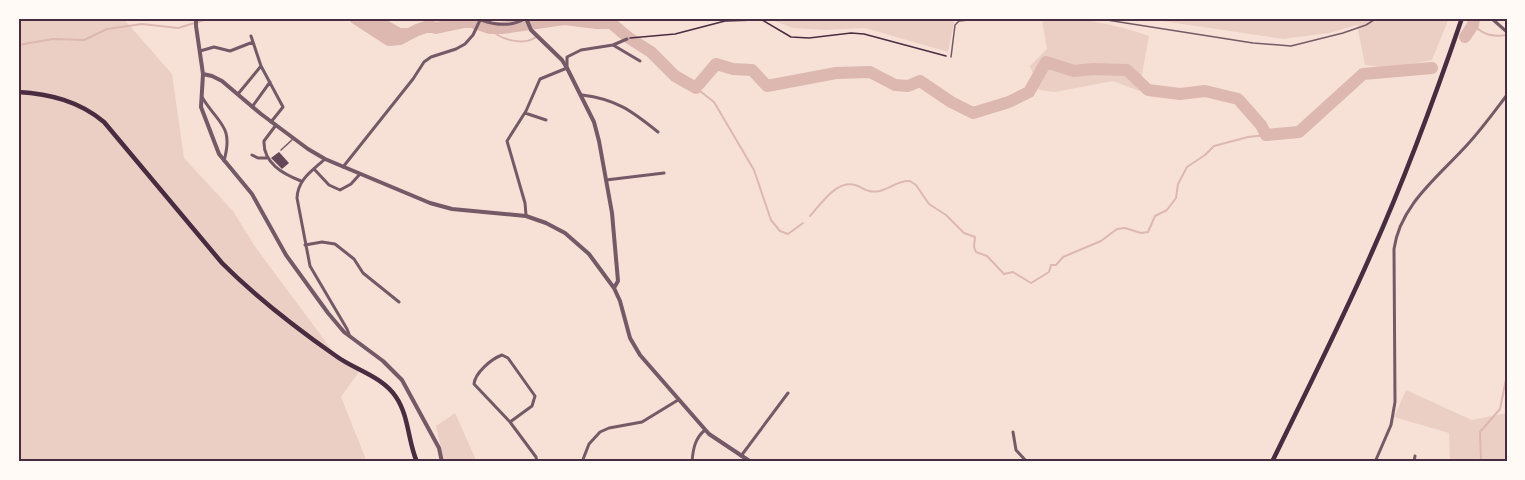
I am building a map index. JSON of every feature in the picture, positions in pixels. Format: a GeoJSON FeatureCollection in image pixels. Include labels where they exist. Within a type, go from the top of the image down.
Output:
{"type":"FeatureCollection","features":[{"type":"Feature","properties":{"kind":"main road"},"geometry":{"type":"LineString","coordinates":[[1272,462],[1353,296],[1390,211],[1428,114],[1461,18]]}},
{"type":"Feature","properties":{"kind":"main road"},"geometry":{"type":"LineString","coordinates":[[18,92],[53,96],[70,101],[90,111],[104,122],[238,279],[333,355],[388,388],[400,404],[417,462]]}},
{"type":"Feature","properties":{"kind":"street"},"geometry":{"type":"LineString","coordinates":[[196,18],[203,74],[202,112],[216,148],[252,194],[296,270],[332,318],[349,336],[382,361],[402,380],[439,448],[442,462]]}},
{"type":"Feature","properties":{"kind":"street"},"geometry":{"type":"LineString","coordinates":[[1491,18],[1507,32]]}},
{"type":"Feature","properties":{"kind":"street"},"geometry":{"type":"LineString","coordinates":[[343,167],[424,62],[431,57],[462,46],[469,40],[480,20],[501,25],[527,20],[530,29],[567,68],[594,122],[612,213],[618,281],[614,288]]}},
{"type":"Feature","properties":{"kind":"street"},"geometry":{"type":"LineString","coordinates":[[250,36],[261,66],[284,107],[271,122]]}},
{"type":"Feature","properties":{"kind":"street"},"geometry":{"type":"LineString","coordinates":[[554,53],[567,57],[581,50],[613,45],[628,38]]}},
{"type":"Feature","properties":{"kind":"street"},"geometry":{"type":"LineString","coordinates":[[200,51],[214,47],[230,51],[253,42]]}},
{"type":"Feature","properties":{"kind":"street"},"geometry":{"type":"LineString","coordinates":[[613,45],[640,61]]}},
{"type":"Feature","properties":{"kind":"street"},"geometry":{"type":"LineString","coordinates":[[567,57],[567,68]]}},
{"type":"Feature","properties":{"kind":"street"},"geometry":{"type":"LineString","coordinates":[[238,94],[261,66]]}},
{"type":"Feature","properties":{"kind":"street"},"geometry":{"type":"LineString","coordinates":[[526,216],[525,203],[507,141],[525,113],[540,79],[567,68]]}},
{"type":"Feature","properties":{"kind":"street"},"geometry":{"type":"LineString","coordinates":[[203,74],[218,78],[276,126],[325,159],[439,206],[526,216],[552,226],[577,242],[590,254],[614,288],[639,356],[705,430],[720,443],[751,462]]}},
{"type":"Feature","properties":{"kind":"street"},"geometry":{"type":"LineString","coordinates":[[252,107],[271,82]]}},
{"type":"Feature","properties":{"kind":"street"},"geometry":{"type":"LineString","coordinates":[[582,95],[609,100],[624,106],[658,132]]}},
{"type":"Feature","properties":{"kind":"street"},"geometry":{"type":"LineString","coordinates":[[1375,462],[1387,437],[1394,414],[1396,380],[1395,238],[1407,210],[1469,143],[1507,95]]}},
{"type":"Feature","properties":{"kind":"street"},"geometry":{"type":"LineString","coordinates":[[201,96],[225,126],[227,136],[224,161]]}},
{"type":"Feature","properties":{"kind":"street"},"geometry":{"type":"LineString","coordinates":[[525,113],[546,120]]}},
{"type":"Feature","properties":{"kind":"street"},"geometry":{"type":"LineString","coordinates":[[276,126],[264,141],[264,150],[278,169],[301,180]]}},
{"type":"Feature","properties":{"kind":"street"},"geometry":{"type":"LineString","coordinates":[[252,155],[258,158],[268,158]]}},
{"type":"Feature","properties":{"kind":"street"},"geometry":{"type":"LineString","coordinates":[[325,159],[301,180],[297,188],[297,198],[309,266],[349,336]]}},
{"type":"Feature","properties":{"kind":"street"},"geometry":{"type":"LineString","coordinates":[[314,169],[329,185],[340,190],[351,184],[360,174]]}},
{"type":"Feature","properties":{"kind":"street"},"geometry":{"type":"LineString","coordinates":[[606,180],[664,173]]}},
{"type":"Feature","properties":{"kind":"street"},"geometry":{"type":"LineString","coordinates":[[305,245],[322,242],[335,244],[354,259],[363,273],[399,303]]}},
{"type":"Feature","properties":{"kind":"street"},"geometry":{"type":"LineString","coordinates":[[510,422],[532,406],[535,396],[508,358],[502,355],[494,359],[475,377],[474,384],[510,422],[536,457],[537,462]]}},
{"type":"Feature","properties":{"kind":"street"},"geometry":{"type":"LineString","coordinates":[[741,456],[788,393]]}},
{"type":"Feature","properties":{"kind":"street"},"geometry":{"type":"LineString","coordinates":[[582,462],[589,444],[600,432],[609,428],[642,422],[678,400]]}},
{"type":"Feature","properties":{"kind":"street"},"geometry":{"type":"LineString","coordinates":[[692,462],[694,445],[705,430]]}},
{"type":"Feature","properties":{"kind":"street"},"geometry":{"type":"LineString","coordinates":[[1013,432],[1016,450],[1027,462]]}},
{"type":"Feature","properties":{"kind":"street"},"geometry":{"type":"LineString","coordinates":[[1414,462],[1415,456]]}},
{"type":"Feature","properties":{"kind":"lane"},"geometry":{"type":"LineString","coordinates":[[951,57],[955,25],[959,21],[989,18]]}},
{"type":"Feature","properties":{"kind":"lane"},"geometry":{"type":"LineString","coordinates":[[1094,18],[1253,43],[1291,46],[1343,33],[1366,25],[1377,18]]}},
{"type":"Feature","properties":{"kind":"lane"},"geometry":{"type":"LineString","coordinates":[[281,150],[294,138]]}},
{"type":"Feature","properties":{"kind":"path"},"geometry":{"type":"LineString","coordinates":[[628,38],[675,34],[725,21],[762,20],[791,37],[864,34],[951,57]]}},
{"type":"Feature","properties":{"kind":"shaded area"},"geometry":{"type":"Polygon","coordinates":[[[18,18],[123,18],[172,74],[184,158],[233,211],[256,248],[337,357],[359,372],[341,397],[367,462],[18,462],[18,18]]]}},
{"type":"Feature","properties":{"kind":"shaded area"},"geometry":{"type":"Polygon","coordinates":[[[773,18],[955,18],[948,52],[865,28],[825,30],[793,28],[772,20],[773,18]]]}},
{"type":"Feature","properties":{"kind":"shaded area"},"geometry":{"type":"Polygon","coordinates":[[[1053,18],[1101,23],[1149,36],[1139,91],[1113,81],[1055,92],[1039,90],[1030,66],[1047,49],[1042,20],[1053,18]]]}},
{"type":"Feature","properties":{"kind":"shaded area"},"geometry":{"type":"Polygon","coordinates":[[[1142,18],[1449,18],[1432,60],[1390,68],[1365,65],[1357,25],[1329,33],[1283,39],[1142,18]]]}},
{"type":"Feature","properties":{"kind":"shaded area"},"geometry":{"type":"Polygon","coordinates":[[[1406,390],[1472,420],[1507,413],[1507,462],[1450,462],[1449,433],[1394,417],[1406,390]]]}},
{"type":"Feature","properties":{"kind":"shaded area"},"geometry":{"type":"Polygon","coordinates":[[[455,413],[477,462],[444,462],[436,426],[455,413]]]}},
{"type":"Feature","properties":{"kind":"building"},"geometry":{"type":"Polygon","coordinates":[[[279,152],[289,163],[282,169],[271,158],[279,152]]]}},
{"type":"Feature","properties":{"kind":"waterway"},"geometry":{"type":"LineString","coordinates":[[18,45],[53,39],[84,40],[107,29],[142,24],[178,28],[211,18]]}},
{"type":"Feature","properties":{"kind":"waterway"},"geometry":{"type":"LineString","coordinates":[[355,18],[389,40],[400,39],[429,26],[436,28],[469,21],[490,28],[564,19],[611,23],[651,52],[675,76],[696,88],[697,86]]}},
{"type":"Feature","properties":{"kind":"waterway"},"geometry":{"type":"LineString","coordinates":[[371,18],[399,34],[407,34]]}},
{"type":"Feature","properties":{"kind":"waterway"},"geometry":{"type":"LineString","coordinates":[[1465,37],[1473,25],[1474,18]]}},
{"type":"Feature","properties":{"kind":"waterway"},"geometry":{"type":"LineString","coordinates":[[1473,25],[1488,35],[1507,35]]}},
{"type":"Feature","properties":{"kind":"waterway"},"geometry":{"type":"LineString","coordinates":[[490,28],[499,36],[512,40],[525,41],[536,37]]}},
{"type":"Feature","properties":{"kind":"waterway"},"geometry":{"type":"LineString","coordinates":[[699,84],[716,64],[733,69],[752,70],[767,86],[836,73],[870,72],[895,85],[908,86],[920,81],[951,102],[973,113],[1009,102],[1029,92],[1046,62],[1074,71],[1127,70],[1148,90],[1180,94],[1205,91],[1238,99],[1261,125],[1266,135],[1299,132],[1363,74],[1432,68]]}},
{"type":"Feature","properties":{"kind":"waterway"},"geometry":{"type":"LineString","coordinates":[[696,88],[714,102],[754,170],[771,220],[780,231],[788,234],[803,223]]}},
{"type":"Feature","properties":{"kind":"waterway"},"geometry":{"type":"LineString","coordinates":[[810,216],[831,193],[844,185],[851,184],[877,192],[910,181],[916,185],[929,204],[946,215],[964,233],[975,237],[976,252],[987,256],[1004,274],[1013,272],[1031,283],[1049,272],[1051,265],[1056,265],[1063,257],[1101,241],[1117,229],[1148,232],[1155,216],[1167,210],[1176,198],[1178,184],[1187,167],[1214,146],[1266,135]]}},
{"type":"Feature","properties":{"kind":"waterway"},"geometry":{"type":"LineString","coordinates":[[1481,462],[1480,432],[1500,409],[1507,374]]}}]}
